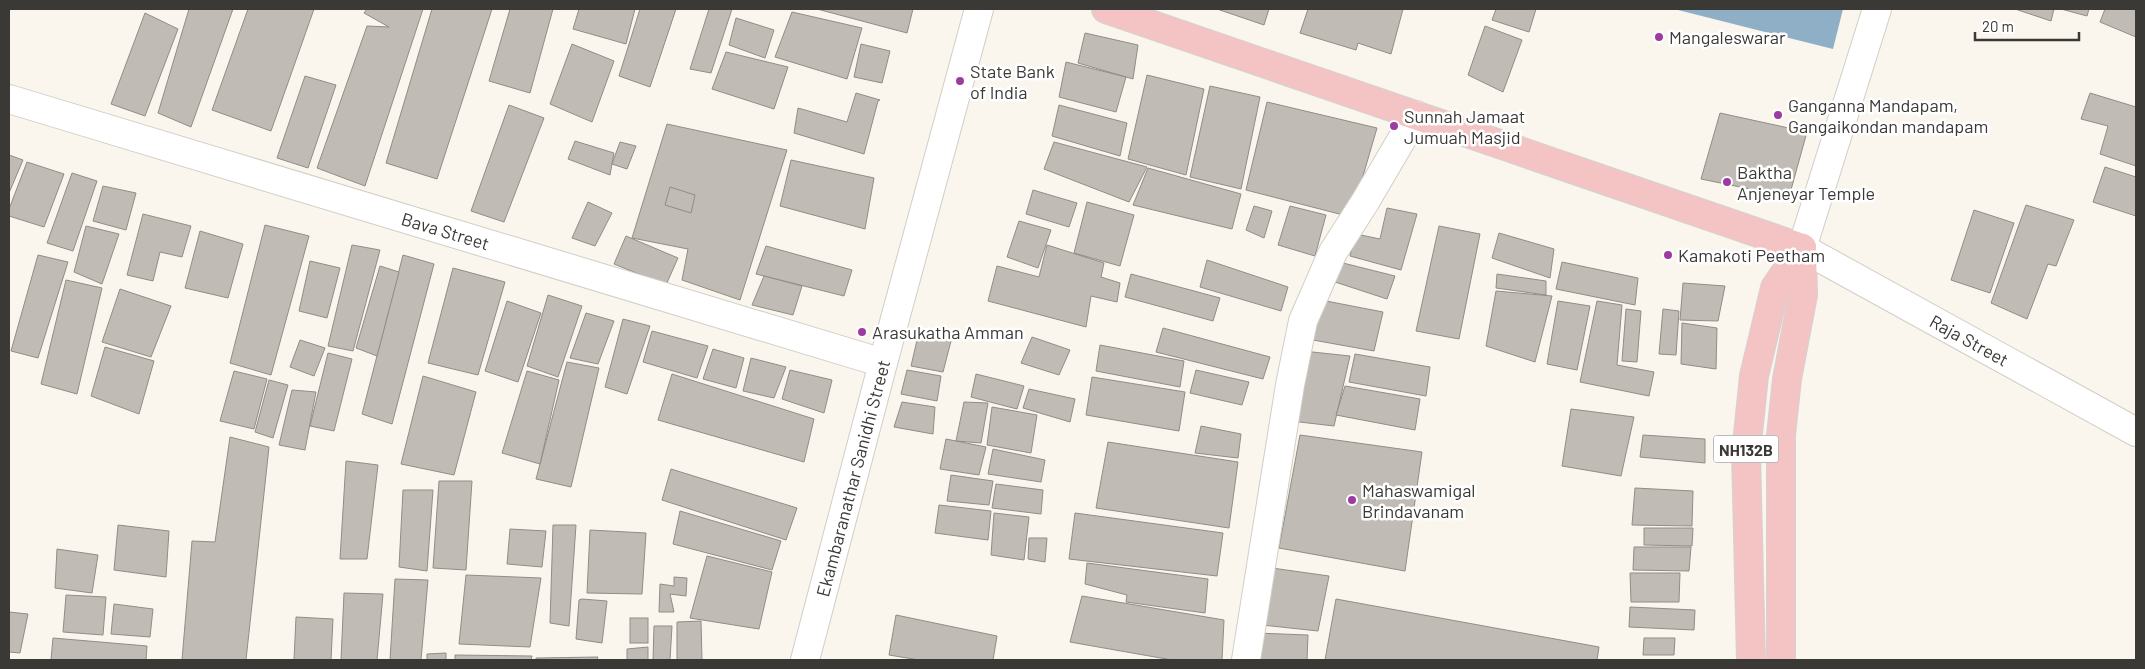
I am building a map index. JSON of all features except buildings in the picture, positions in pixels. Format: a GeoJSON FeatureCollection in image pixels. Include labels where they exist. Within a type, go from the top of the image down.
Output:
{"type":"FeatureCollection","features":[{"type":"Feature","properties":{"kind":"highway"},"geometry":{"type":"LineString","coordinates":[[1106,9],[1802,248]]}},
{"type":"Feature","properties":{"kind":"highway","name":"NH132B"},"geometry":{"type":"LineString","coordinates":[[1751,660],[1746,453],[1754,376],[1775,288],[1802,248]]}},
{"type":"Feature","properties":{"kind":"highway","name":"NH132B"},"geometry":{"type":"LineString","coordinates":[[1781,660],[1781,435],[1786,379],[1803,294],[1802,248]]}},
{"type":"Feature","properties":{"kind":"street","name":"Ekambaranathar Sanidhi Street"},"geometry":{"type":"LineString","coordinates":[[805,660],[979,9]]}},
{"type":"Feature","properties":{"kind":"street"},"geometry":{"type":"LineString","coordinates":[[1802,248],[1877,9]]}},
{"type":"Feature","properties":{"kind":"street","name":"Bava Street"},"geometry":{"type":"LineString","coordinates":[[9,99],[883,363]]}},
{"type":"Feature","properties":{"kind":"street"},"geometry":{"type":"LineString","coordinates":[[1246,660],[1302,321],[1333,252],[1366,202],[1416,115]]}},
{"type":"Feature","properties":{"kind":"street","name":"Raja Street"},"geometry":{"type":"LineString","coordinates":[[1802,248],[2136,432]]}},
{"type":"Feature","properties":{"kind":"water"},"geometry":{"type":"Polygon","coordinates":[[[1674,9],[1843,9],[1833,49],[1674,9]]]}},
{"type":"Feature","properties":{"kind":"place","name":"Mangaleswarar"},"geometry":{"type":"Point","coordinates":[1659,37]}},
{"type":"Feature","properties":{"kind":"place","name":"State Bank of India"},"geometry":{"type":"Point","coordinates":[960,81]}},
{"type":"Feature","properties":{"kind":"place","name":"Ganganna Mandapam, Gangaikondan mandapam"},"geometry":{"type":"Point","coordinates":[1778,115]}},
{"type":"Feature","properties":{"kind":"place","name":"Sunnah Jamaat Jumuah Masjid"},"geometry":{"type":"Point","coordinates":[1394,126]}},
{"type":"Feature","properties":{"kind":"place","name":"Baktha Anjeneyar Temple"},"geometry":{"type":"Point","coordinates":[1727,182]}},
{"type":"Feature","properties":{"kind":"place","name":"Kamakoti Peetham"},"geometry":{"type":"Point","coordinates":[1668,255]}},
{"type":"Feature","properties":{"kind":"place","name":"Arasukatha Amman"},"geometry":{"type":"Point","coordinates":[862,332]}},
{"type":"Feature","properties":{"kind":"place","name":"Mahaswamigal Brindavanam"},"geometry":{"type":"Point","coordinates":[1352,500]}}]}
